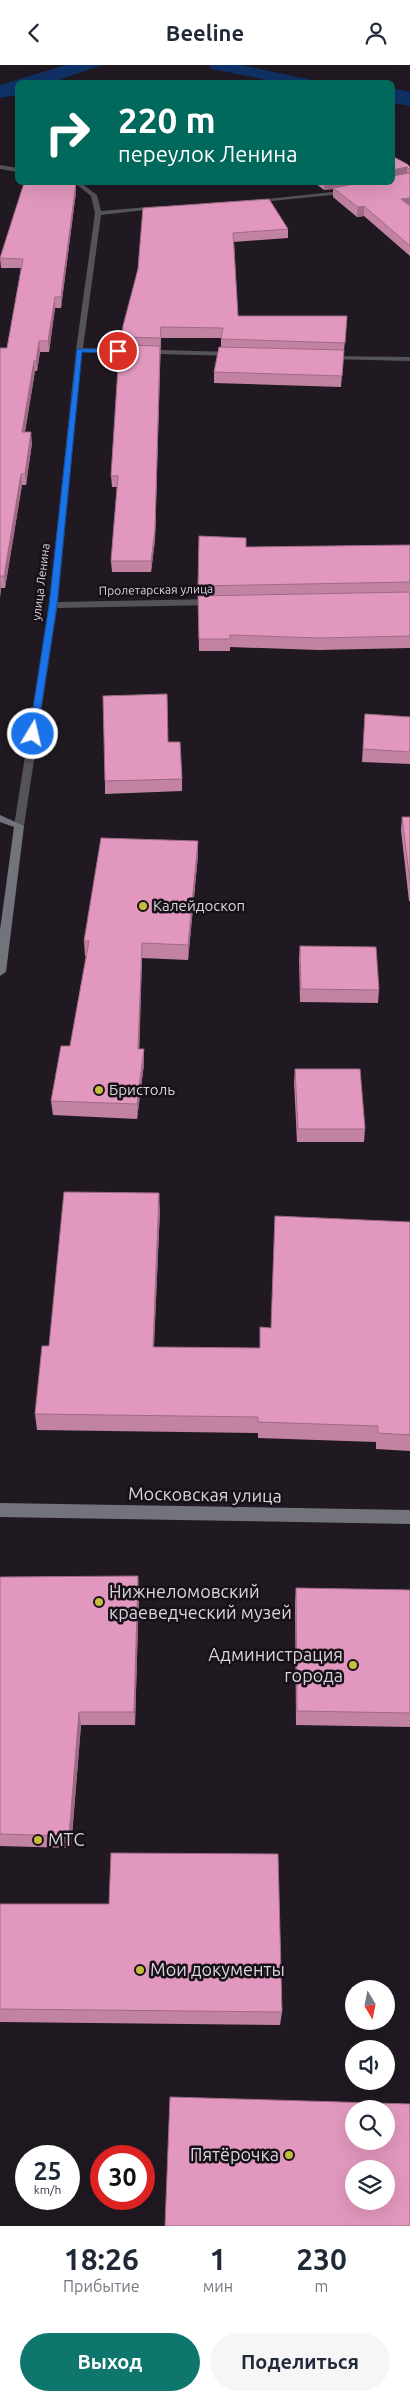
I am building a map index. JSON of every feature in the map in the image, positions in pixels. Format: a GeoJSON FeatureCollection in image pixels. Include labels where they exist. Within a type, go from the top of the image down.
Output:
{"type":"FeatureCollection","features":[{"type":"Feature","properties":{"kind":"main road"},"geometry":{"type":"LineString","coordinates":[[0,818],[19,826]]}},
{"type":"Feature","properties":{"kind":"main road","name":"улица Ленина"},"geometry":{"type":"LineString","coordinates":[[0,972],[19,826]]}},
{"type":"Feature","properties":{"kind":"main road","name":"Московская улица"},"geometry":{"type":"LineString","coordinates":[[0,1510],[410,1517]]}},
{"type":"Feature","properties":{"kind":"street"},"geometry":{"type":"LineString","coordinates":[[0,167],[15,170]]}},
{"type":"Feature","properties":{"kind":"street","name":"улица Ленина"},"geometry":{"type":"LineString","coordinates":[[19,826],[53,605],[79,350],[98,213],[94,195],[81,185]]}},
{"type":"Feature","properties":{"kind":"street"},"geometry":{"type":"LineString","coordinates":[[246,201],[355,191]]}},
{"type":"Feature","properties":{"kind":"street"},"geometry":{"type":"LineString","coordinates":[[98,213],[167,207]]}},
{"type":"Feature","properties":{"kind":"street"},"geometry":{"type":"LineString","coordinates":[[79,350],[245,355]]}},
{"type":"Feature","properties":{"kind":"street"},"geometry":{"type":"LineString","coordinates":[[322,357],[410,359]]}},
{"type":"Feature","properties":{"kind":"street","name":"Пролетарская улица"},"geometry":{"type":"LineString","coordinates":[[53,605],[222,602]]}},
{"type":"Feature","properties":{"kind":"water"},"geometry":{"type":"Polygon","coordinates":[[[66,65],[102,65],[59,80],[16,80],[66,65]]]}},
{"type":"Feature","properties":{"kind":"water"},"geometry":{"type":"Polygon","coordinates":[[[209,65],[241,65],[312,80],[267,80],[212,69],[209,65]]]}},
{"type":"Feature","properties":{"kind":"water"},"geometry":{"type":"Polygon","coordinates":[[[15,80],[15,95],[0,98],[0,85],[15,80]]]}},
{"type":"Feature","properties":{"kind":"water"},"geometry":{"type":"Polygon","coordinates":[[[395,89],[410,92],[410,106],[395,103],[395,89]]]}},
{"type":"Feature","properties":{"kind":"building"},"geometry":{"type":"Polygon","coordinates":[[[395,158],[407,164],[410,170],[407,167],[395,169],[395,158]]]}},
{"type":"Feature","properties":{"kind":"building"},"geometry":{"type":"Polygon","coordinates":[[[410,171],[410,198],[401,199],[410,206],[410,246],[364,206],[358,207],[333,188],[349,185],[395,185],[395,175],[409,173],[410,171]]]}},
{"type":"Feature","properties":{"kind":"building"},"geometry":{"type":"Polygon","coordinates":[[[23,185],[76,185],[61,297],[55,297],[48,341],[39,341],[36,361],[34,361],[22,432],[31,432],[25,474],[21,474],[4,576],[0,576],[0,348],[7,348],[23,259],[0,258],[23,185]]]}},
{"type":"Feature","properties":{"kind":"building"},"geometry":{"type":"Polygon","coordinates":[[[269,199],[288,229],[233,233],[238,316],[347,316],[345,343],[221,339],[223,328],[161,327],[160,338],[122,337],[123,326],[138,269],[143,208],[269,199]]]}},
{"type":"Feature","properties":{"kind":"building"},"geometry":{"type":"Polygon","coordinates":[[[121,345],[160,346],[155,529],[151,561],[111,561],[118,476],[111,476],[121,345]]]}},
{"type":"Feature","properties":{"kind":"building"},"geometry":{"type":"Polygon","coordinates":[[[219,347],[344,350],[342,376],[214,372],[219,347]]]}},
{"type":"Feature","properties":{"kind":"building"},"geometry":{"type":"Polygon","coordinates":[[[199,536],[246,538],[246,547],[410,545],[410,582],[198,586],[199,536]]]}},
{"type":"Feature","properties":{"kind":"building"},"geometry":{"type":"Polygon","coordinates":[[[410,592],[410,636],[319,638],[230,635],[230,639],[199,639],[198,596],[410,592]]]}},
{"type":"Feature","properties":{"kind":"building"},"geometry":{"type":"Polygon","coordinates":[[[167,694],[168,742],[180,742],[182,779],[105,781],[103,696],[167,694]]]}},
{"type":"Feature","properties":{"kind":"building"},"geometry":{"type":"Polygon","coordinates":[[[365,714],[410,717],[410,752],[363,749],[365,714]]]}},
{"type":"Feature","properties":{"kind":"building"},"geometry":{"type":"Polygon","coordinates":[[[402,817],[410,817],[410,882],[402,817]]]}},
{"type":"Feature","properties":{"kind":"building"},"geometry":{"type":"Polygon","coordinates":[[[101,838],[198,841],[188,945],[142,943],[138,1049],[144,1049],[137,1104],[51,1101],[61,1046],[70,1046],[89,941],[84,941],[101,838]]]}},
{"type":"Feature","properties":{"kind":"building"},"geometry":{"type":"Polygon","coordinates":[[[300,946],[376,947],[379,990],[301,989],[300,946]]]}},
{"type":"Feature","properties":{"kind":"building"},"geometry":{"type":"Polygon","coordinates":[[[295,1069],[360,1069],[365,1129],[298,1129],[295,1069]]]}},
{"type":"Feature","properties":{"kind":"building"},"geometry":{"type":"Polygon","coordinates":[[[64,1192],[159,1193],[153,1347],[260,1348],[260,1327],[271,1328],[275,1216],[410,1222],[410,1435],[378,1433],[378,1426],[258,1422],[258,1417],[35,1414],[42,1346],[49,1346],[64,1192]]]}},
{"type":"Feature","properties":{"kind":"building"},"geometry":{"type":"Polygon","coordinates":[[[138,1576],[134,1712],[79,1712],[69,1836],[0,1834],[0,1577],[138,1576]]]}},
{"type":"Feature","properties":{"kind":"building","name":"Администрация города"},"geometry":{"type":"Polygon","coordinates":[[[296,1588],[410,1590],[410,1713],[297,1711],[296,1588]]]}},
{"type":"Feature","properties":{"kind":"building","name":"Мои документы"},"geometry":{"type":"Polygon","coordinates":[[[111,1853],[278,1854],[282,2012],[0,2009],[0,1904],[109,1904],[111,1853]]]}},
{"type":"Feature","properties":{"kind":"building","name":"Пятёрочка"},"geometry":{"type":"Polygon","coordinates":[[[170,2097],[345,2102],[345,2150],[395,2150],[395,2104],[410,2104],[410,2226],[165,2226],[170,2097]]]}},
{"type":"Feature","properties":{"kind":"place","name":"Калейдоскоп"},"geometry":{"type":"Point","coordinates":[143,906]}},
{"type":"Feature","properties":{"kind":"place","name":"Бристоль"},"geometry":{"type":"Point","coordinates":[99,1090]}},
{"type":"Feature","properties":{"kind":"place","name":"Нижнеломовский краеведческий музей"},"geometry":{"type":"Point","coordinates":[99,1602]}},
{"type":"Feature","properties":{"kind":"place","name":"Администрация города"},"geometry":{"type":"Point","coordinates":[353,1665]}},
{"type":"Feature","properties":{"kind":"place","name":"МТС"},"geometry":{"type":"Point","coordinates":[38,1840]}},
{"type":"Feature","properties":{"kind":"place","name":"Мои документы"},"geometry":{"type":"Point","coordinates":[140,1970]}},
{"type":"Feature","properties":{"kind":"place","name":"Пятёрочка"},"geometry":{"type":"Point","coordinates":[289,2155]}},
{"type":"Feature","properties":{"kind":"route"},"geometry":{"type":"LineString","coordinates":[[33,734],[53,605],[79,350],[118,351]]}}]}
